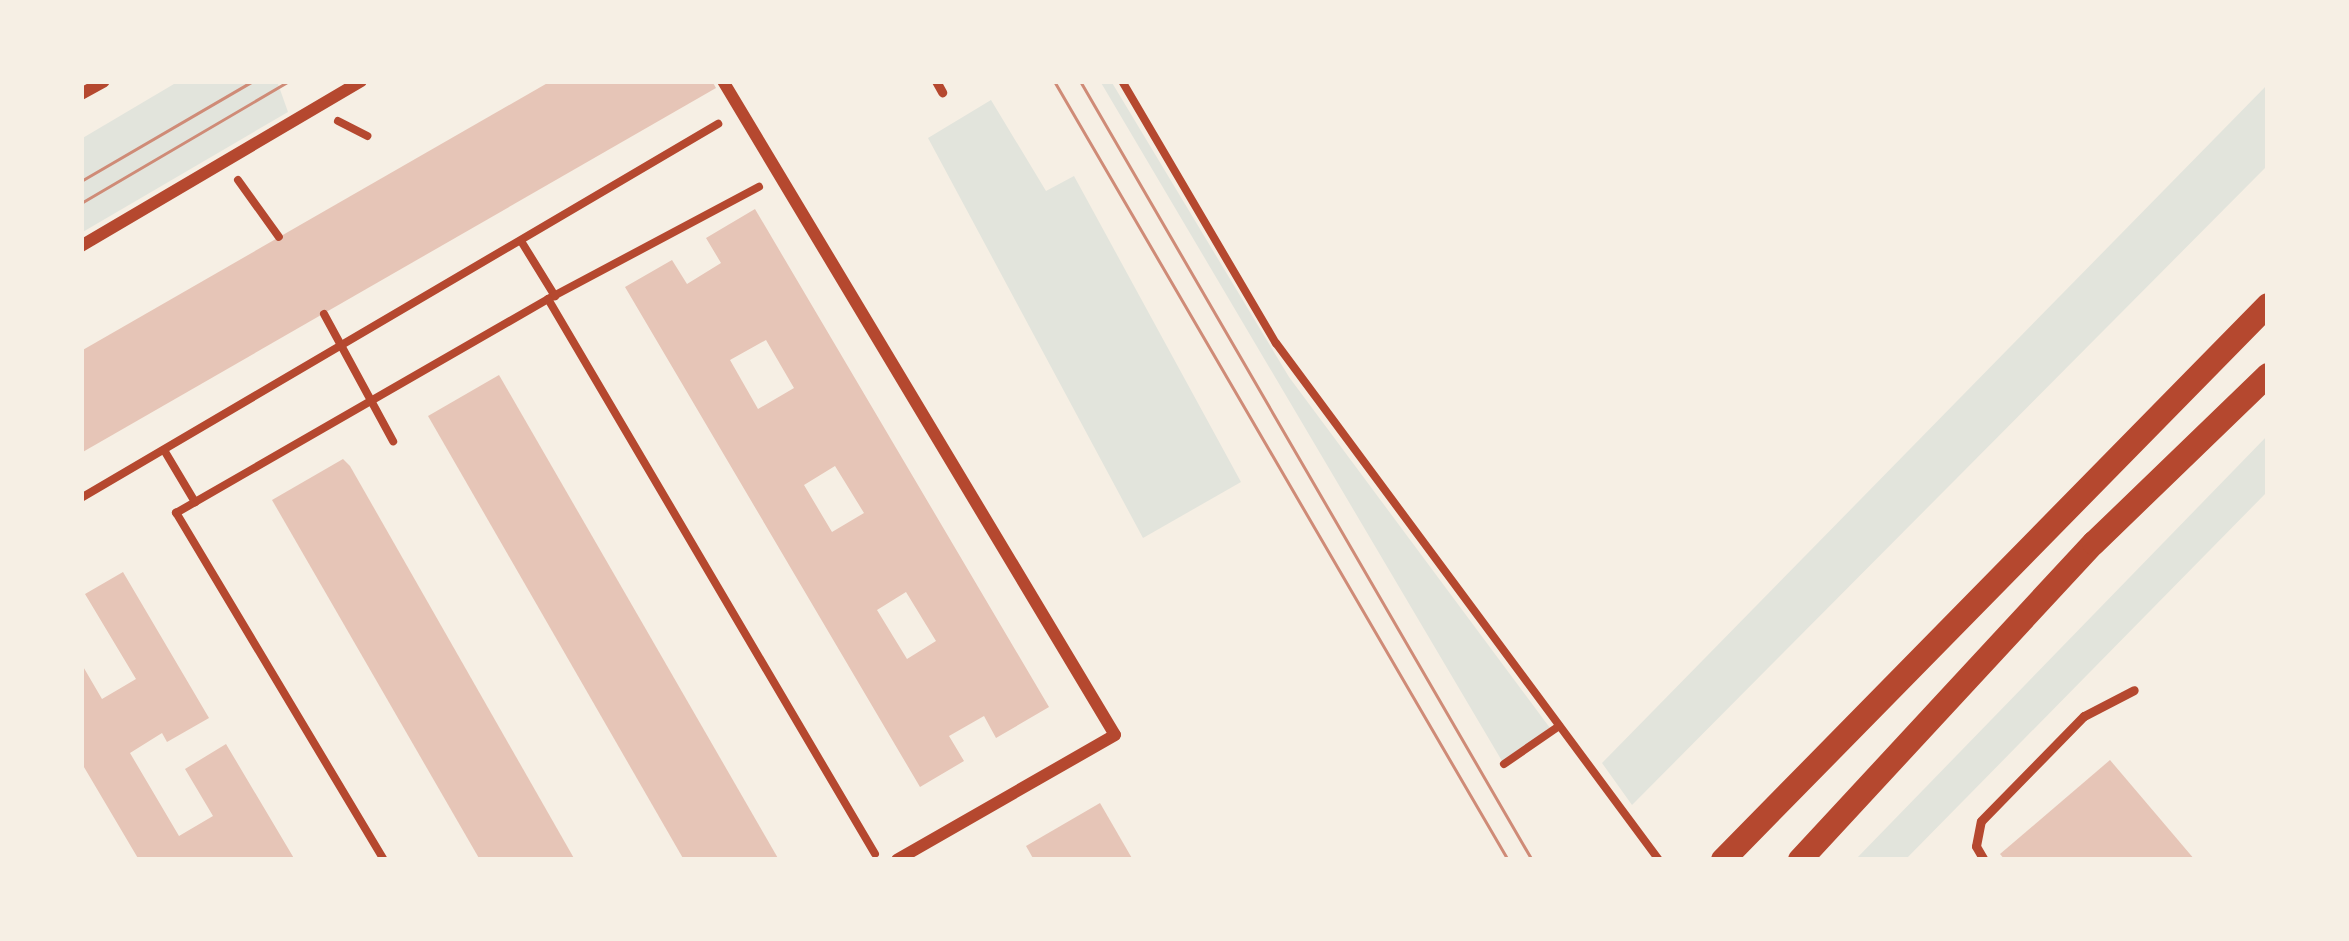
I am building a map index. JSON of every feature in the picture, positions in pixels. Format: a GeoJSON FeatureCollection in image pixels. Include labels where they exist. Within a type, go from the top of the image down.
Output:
{"type":"FeatureCollection","features":[{"type":"Feature","properties":{"kind":"main road"},"geometry":{"type":"LineString","coordinates":[[1723,860],[2268,305]]}},
{"type":"Feature","properties":{"kind":"main road"},"geometry":{"type":"LineString","coordinates":[[1800,860],[2094,543],[2268,375]]}},
{"type":"Feature","properties":{"kind":"street"},"geometry":{"type":"LineString","coordinates":[[81,94],[104,81]]}},
{"type":"Feature","properties":{"kind":"street"},"geometry":{"type":"LineString","coordinates":[[81,245],[361,81]]}},
{"type":"Feature","properties":{"kind":"street"},"geometry":{"type":"LineString","coordinates":[[723,81],[1115,735],[896,860]]}},
{"type":"Feature","properties":{"kind":"lane"},"geometry":{"type":"LineString","coordinates":[[936,81],[942,92]]}},
{"type":"Feature","properties":{"kind":"lane"},"geometry":{"type":"LineString","coordinates":[[1984,860],[1976,846],[1982,821],[2084,716],[2134,690]]}},
{"type":"Feature","properties":{"kind":"path"},"geometry":{"type":"LineString","coordinates":[[1122,81],[1276,343],[1659,860]]}},
{"type":"Feature","properties":{"kind":"path"},"geometry":{"type":"LineString","coordinates":[[81,498],[740,111]]}},
{"type":"Feature","properties":{"kind":"path"},"geometry":{"type":"LineString","coordinates":[[223,162],[280,237]]}},
{"type":"Feature","properties":{"kind":"path"},"geometry":{"type":"LineString","coordinates":[[384,860],[176,513],[551,297],[778,177]]}},
{"type":"Feature","properties":{"kind":"path"},"geometry":{"type":"LineString","coordinates":[[521,241],[879,860]]}},
{"type":"Feature","properties":{"kind":"path"},"geometry":{"type":"LineString","coordinates":[[324,314],[393,441]]}},
{"type":"Feature","properties":{"kind":"path"},"geometry":{"type":"LineString","coordinates":[[164,450],[195,502]]}},
{"type":"Feature","properties":{"kind":"path"},"geometry":{"type":"LineString","coordinates":[[1504,764],[1559,725]]}},
{"type":"Feature","properties":{"kind":"shaded area"},"geometry":{"type":"Polygon","coordinates":[[[179,81],[277,81],[288,112],[81,233],[81,139],[179,81]]]}},
{"type":"Feature","properties":{"kind":"shaded area"},"geometry":{"type":"Polygon","coordinates":[[[1100,81],[1111,81],[1289,377],[1550,728],[1502,761],[1100,81]]]}},
{"type":"Feature","properties":{"kind":"shaded area"},"geometry":{"type":"Polygon","coordinates":[[[2268,84],[2268,165],[1632,805],[1602,763],[2268,84]]]}},
{"type":"Feature","properties":{"kind":"shaded area"},"geometry":{"type":"Polygon","coordinates":[[[991,100],[1046,191],[1074,176],[1241,482],[1143,538],[928,138],[991,100]]]}},
{"type":"Feature","properties":{"kind":"shaded area"},"geometry":{"type":"Polygon","coordinates":[[[2268,435],[2268,491],[1905,860],[1855,860],[2268,435]]]}},
{"type":"Feature","properties":{"kind":"building"},"geometry":{"type":"Polygon","coordinates":[[[551,81],[712,81],[716,88],[81,453],[81,351],[551,81]]]}},
{"type":"Feature","properties":{"kind":"building"},"geometry":{"type":"Polygon","coordinates":[[[755,209],[1049,707],[996,738],[984,716],[949,736],[964,761],[920,787],[625,287],[672,260],[687,284],[721,263],[706,238],[755,209]],[[766,340],[730,360],[758,409],[794,388],[766,340]],[[835,466],[804,485],[832,532],[864,513],[835,466]],[[906,592],[877,610],[907,659],[936,641],[906,592]]]}},
{"type":"Feature","properties":{"kind":"building"},"geometry":{"type":"Polygon","coordinates":[[[499,375],[779,860],[684,860],[428,416],[499,375]]]}},
{"type":"Feature","properties":{"kind":"building"},"geometry":{"type":"Polygon","coordinates":[[[343,459],[575,860],[480,860],[272,500],[343,459]]]}},
{"type":"Feature","properties":{"kind":"building"},"geometry":{"type":"Polygon","coordinates":[[[123,572],[209,718],[167,742],[162,733],[130,753],[179,836],[213,816],[185,769],[226,744],[295,860],[139,860],[81,762],[81,663],[102,699],[136,679],[85,594],[123,572]]]}},
{"type":"Feature","properties":{"kind":"building"},"geometry":{"type":"Polygon","coordinates":[[[2110,760],[2195,860],[2005,860],[2000,854],[2110,760]]]}},
{"type":"Feature","properties":{"kind":"building"},"geometry":{"type":"Polygon","coordinates":[[[1100,803],[1133,860],[1034,860],[1026,846],[1100,803]]]}},
{"type":"Feature","properties":{"kind":"tram line"},"geometry":{"type":"LineString","coordinates":[[81,181],[253,81]]}},
{"type":"Feature","properties":{"kind":"tram line"},"geometry":{"type":"LineString","coordinates":[[81,203],[289,81]]}},
{"type":"Feature","properties":{"kind":"tram line"},"geometry":{"type":"LineString","coordinates":[[1054,81],[1508,860]]}},
{"type":"Feature","properties":{"kind":"tram line"},"geometry":{"type":"LineString","coordinates":[[1080,81],[1532,860]]}}]}
